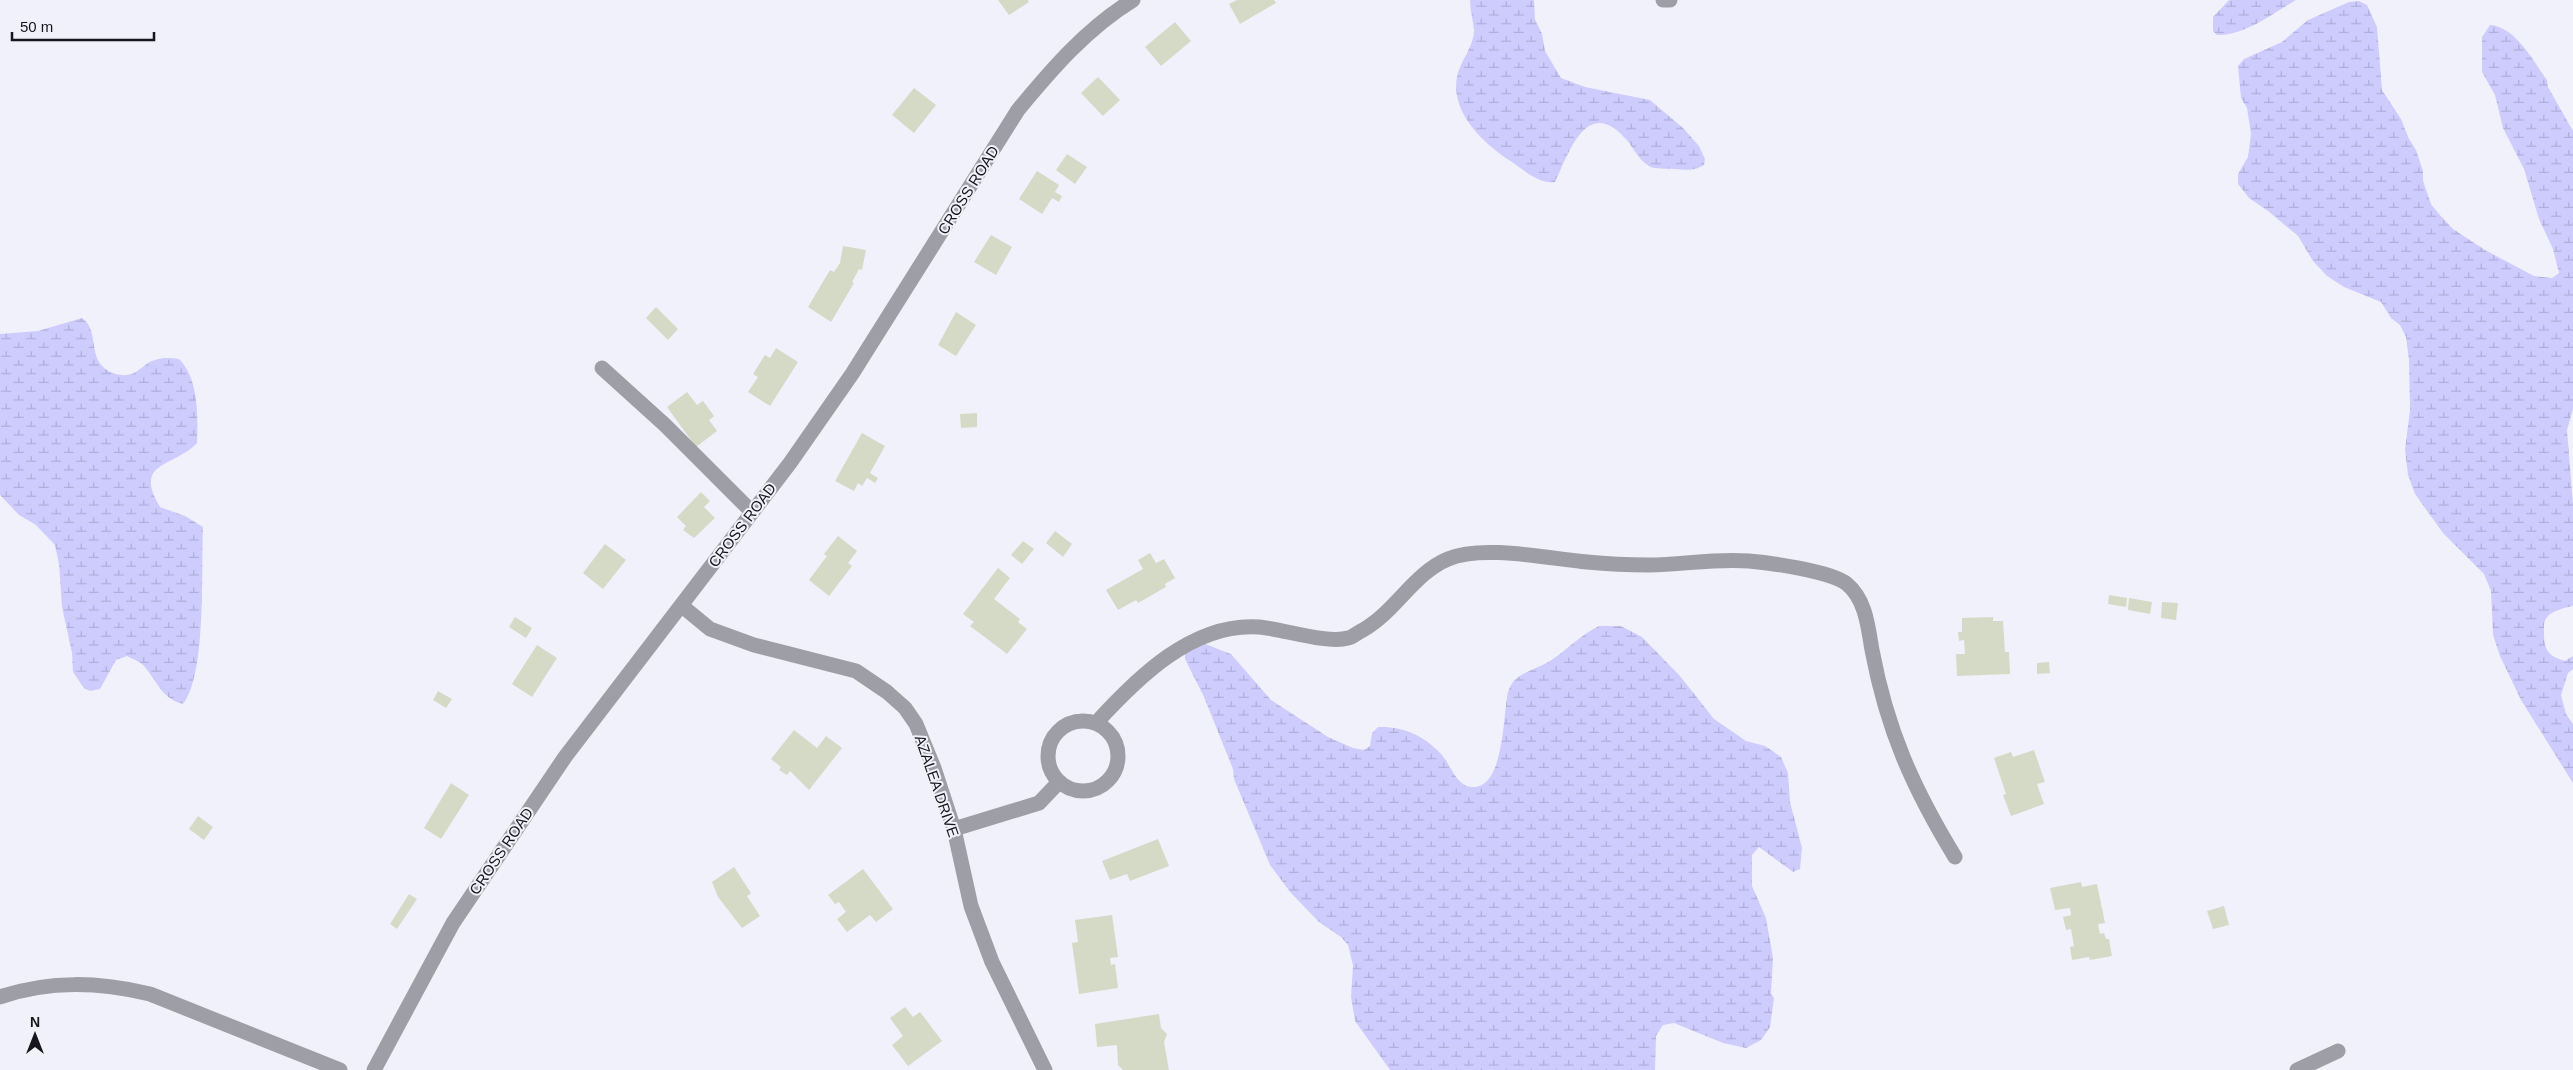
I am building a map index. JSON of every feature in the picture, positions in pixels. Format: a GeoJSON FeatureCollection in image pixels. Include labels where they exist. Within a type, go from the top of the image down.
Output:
{"type":"FeatureCollection","features":[{"type":"Feature","properties":{"kind":"street","name":"CROSS ROAD"},"geometry":{"type":"LineString","coordinates":[[374,1070],[453,923],[565,757],[790,463],[852,374],[1018,110],[1050,72],[1085,38],[1132,0]]}},
{"type":"Feature","properties":{"kind":"street"},"geometry":{"type":"LineString","coordinates":[[1663,0],[1670,0]]}},
{"type":"Feature","properties":{"kind":"street"},"geometry":{"type":"LineString","coordinates":[[602,368],[665,425],[752,512]]}},
{"type":"Feature","properties":{"kind":"street"},"geometry":{"type":"LineString","coordinates":[[1096,723],[1126,690],[1169,657],[1208,633],[1238,627],[1258,627],[1332,638],[1348,638],[1375,623],[1430,568],[1450,557],[1515,553],[1588,562],[1652,565],[1720,560],[1751,561],[1807,570],[1845,582],[1860,597],[1880,691],[1900,753],[1930,816],[1955,857]]}},
{"type":"Feature","properties":{"kind":"street","name":"AZALEA DRIVE"},"geometry":{"type":"LineString","coordinates":[[682,606],[710,629],[754,645],[856,671],[887,692],[905,708],[916,724],[934,768],[954,829],[971,906],[992,962],[1045,1070]]}},
{"type":"Feature","properties":{"kind":"street"},"geometry":{"type":"LineString","coordinates":[[1086,721],[1096,723],[1107,730],[1114,740],[1118,752],[1117,764],[1112,775],[1099,787],[1081,791],[1070,789],[1059,782],[1048,764],[1050,742],[1064,726],[1075,722],[1086,721]]}},
{"type":"Feature","properties":{"kind":"street"},"geometry":{"type":"LineString","coordinates":[[954,829],[1039,803],[1059,782]]}},
{"type":"Feature","properties":{"kind":"street"},"geometry":{"type":"LineString","coordinates":[[0,997],[61,984],[89,983],[120,987],[150,994],[340,1070]]}},
{"type":"Feature","properties":{"kind":"street"},"geometry":{"type":"LineString","coordinates":[[2297,1070],[2338,1051]]}},
{"type":"Feature","properties":{"kind":"green space"},"geometry":{"type":"Polygon","coordinates":[[[1470,0],[1534,0],[1535,19],[1542,34],[1545,51],[1561,78],[1585,87],[1650,100],[1683,128],[1699,146],[1705,159],[1704,165],[1690,170],[1652,167],[1641,160],[1624,137],[1611,126],[1599,123],[1589,126],[1580,134],[1566,157],[1555,182],[1543,181],[1527,173],[1491,147],[1481,137],[1464,115],[1459,103],[1456,90],[1457,77],[1474,30],[1470,0]]]}},
{"type":"Feature","properties":{"kind":"green space"},"geometry":{"type":"Polygon","coordinates":[[[2229,0],[2296,0],[2248,28],[2238,32],[2217,35],[2213,31],[2213,17],[2229,0]]]}},
{"type":"Feature","properties":{"kind":"green space"},"geometry":{"type":"Polygon","coordinates":[[[2359,1],[2367,5],[2377,27],[2382,90],[2401,119],[2409,139],[2416,150],[2423,171],[2423,181],[2431,204],[2453,229],[2485,250],[2534,276],[2552,278],[2559,273],[2553,249],[2539,219],[2524,169],[2503,128],[2495,95],[2482,72],[2482,37],[2490,25],[2508,32],[2523,46],[2547,80],[2548,87],[2573,131],[2573,409],[2567,430],[2573,504],[2573,606],[2559,610],[2547,617],[2544,623],[2544,639],[2548,652],[2555,657],[2565,661],[2573,656],[2573,669],[2568,673],[2561,695],[2566,714],[2573,724],[2573,783],[2521,700],[2500,656],[2493,635],[2491,591],[2484,574],[2443,533],[2415,494],[2408,475],[2405,450],[2410,410],[2409,360],[2406,337],[2400,325],[2391,318],[2381,302],[2344,287],[2327,276],[2313,261],[2298,236],[2249,198],[2238,184],[2238,174],[2248,157],[2251,134],[2247,108],[2241,98],[2238,66],[2244,59],[2282,42],[2308,20],[2349,2],[2359,1]]]}},
{"type":"Feature","properties":{"kind":"green space"},"geometry":{"type":"Polygon","coordinates":[[[82,318],[91,332],[100,364],[112,373],[132,374],[158,359],[179,359],[186,367],[194,387],[197,410],[197,443],[188,451],[160,467],[154,473],[151,481],[153,492],[160,507],[185,516],[203,527],[199,646],[191,690],[183,704],[176,702],[165,694],[142,664],[127,656],[116,660],[100,689],[90,691],[84,688],[73,672],[72,653],[62,607],[59,564],[55,545],[36,525],[19,515],[0,495],[0,334],[38,331],[82,318]]]}},
{"type":"Feature","properties":{"kind":"green space"},"geometry":{"type":"Polygon","coordinates":[[[1599,626],[1621,626],[1642,637],[1680,676],[1714,719],[1746,741],[1765,746],[1781,757],[1788,773],[1790,802],[1802,848],[1800,869],[1793,872],[1759,847],[1752,855],[1752,886],[1766,918],[1773,958],[1771,994],[1774,998],[1770,1027],[1761,1040],[1746,1048],[1723,1043],[1674,1023],[1663,1025],[1656,1036],[1655,1070],[1390,1070],[1355,1021],[1351,997],[1353,965],[1348,945],[1341,937],[1319,922],[1291,893],[1270,865],[1234,779],[1233,769],[1204,697],[1185,659],[1185,643],[1195,640],[1231,654],[1271,700],[1328,737],[1353,748],[1364,750],[1370,746],[1372,733],[1378,727],[1405,730],[1421,738],[1442,755],[1462,783],[1472,787],[1483,784],[1491,776],[1497,763],[1508,692],[1514,681],[1550,661],[1599,626]]]}},
{"type":"Feature","properties":{"kind":"building"},"geometry":{"type":"Polygon","coordinates":[[[998,0],[1028,0],[1029,2],[1009,15],[998,0]]]}},
{"type":"Feature","properties":{"kind":"building"},"geometry":{"type":"Polygon","coordinates":[[[1237,0],[1274,0],[1276,3],[1240,24],[1229,4],[1237,0]]]}},
{"type":"Feature","properties":{"kind":"building"},"geometry":{"type":"Polygon","coordinates":[[[1175,22],[1191,41],[1161,66],[1145,47],[1175,22]]]}},
{"type":"Feature","properties":{"kind":"building"},"geometry":{"type":"Polygon","coordinates":[[[1098,77],[1120,100],[1103,116],[1081,93],[1098,77]]]}},
{"type":"Feature","properties":{"kind":"building"},"geometry":{"type":"Polygon","coordinates":[[[914,88],[936,105],[914,133],[892,115],[914,88]]]}},
{"type":"Feature","properties":{"kind":"building"},"geometry":{"type":"Polygon","coordinates":[[[1067,154],[1087,167],[1075,184],[1056,170],[1067,154]]]}},
{"type":"Feature","properties":{"kind":"building"},"geometry":{"type":"Polygon","coordinates":[[[1037,171],[1059,185],[1055,192],[1062,196],[1059,202],[1052,198],[1042,214],[1019,199],[1037,171]]]}},
{"type":"Feature","properties":{"kind":"building"},"geometry":{"type":"Polygon","coordinates":[[[991,235],[1012,247],[996,275],[974,262],[991,235]]]}},
{"type":"Feature","properties":{"kind":"building"},"geometry":{"type":"Polygon","coordinates":[[[843,246],[866,250],[862,270],[859,269],[852,282],[854,283],[831,322],[808,307],[830,270],[834,272],[840,263],[843,246]]]}},
{"type":"Feature","properties":{"kind":"building"},"geometry":{"type":"Polygon","coordinates":[[[656,307],[678,329],[668,340],[646,318],[656,307]]]}},
{"type":"Feature","properties":{"kind":"building"},"geometry":{"type":"Polygon","coordinates":[[[956,312],[976,325],[956,356],[938,345],[956,312]]]}},
{"type":"Feature","properties":{"kind":"building"},"geometry":{"type":"Polygon","coordinates":[[[776,348],[798,362],[770,406],[748,392],[758,377],[753,374],[765,355],[770,358],[776,348]]]}},
{"type":"Feature","properties":{"kind":"building"},"geometry":{"type":"Polygon","coordinates":[[[687,392],[697,405],[703,401],[714,416],[709,420],[717,431],[696,447],[667,407],[687,392]]]}},
{"type":"Feature","properties":{"kind":"building"},"geometry":{"type":"Polygon","coordinates":[[[977,413],[977,427],[961,428],[960,414],[977,413]]]}},
{"type":"Feature","properties":{"kind":"building"},"geometry":{"type":"Polygon","coordinates":[[[862,433],[885,446],[870,473],[878,478],[875,483],[867,478],[862,486],[858,483],[854,491],[835,481],[862,433]]]}},
{"type":"Feature","properties":{"kind":"building"},"geometry":{"type":"Polygon","coordinates":[[[701,492],[710,501],[704,507],[715,518],[694,538],[683,530],[686,526],[677,517],[701,492]]]}},
{"type":"Feature","properties":{"kind":"building"},"geometry":{"type":"Polygon","coordinates":[[[1055,531],[1072,544],[1063,557],[1046,543],[1055,531]]]}},
{"type":"Feature","properties":{"kind":"building"},"geometry":{"type":"Polygon","coordinates":[[[838,536],[857,551],[848,563],[852,566],[829,596],[809,580],[827,556],[824,554],[838,536]]]}},
{"type":"Feature","properties":{"kind":"building"},"geometry":{"type":"Polygon","coordinates":[[[1023,541],[1034,549],[1022,564],[1011,555],[1023,541]]]}},
{"type":"Feature","properties":{"kind":"building"},"geometry":{"type":"Polygon","coordinates":[[[605,544],[626,560],[603,589],[583,573],[605,544]]]}},
{"type":"Feature","properties":{"kind":"building"},"geometry":{"type":"Polygon","coordinates":[[[1150,553],[1156,563],[1164,559],[1175,578],[1165,584],[1166,587],[1138,603],[1136,600],[1118,610],[1106,590],[1143,569],[1138,560],[1150,553]]]}},
{"type":"Feature","properties":{"kind":"building"},"geometry":{"type":"Polygon","coordinates":[[[998,568],[1010,578],[994,599],[1020,619],[1018,622],[1027,629],[1007,654],[970,626],[974,622],[963,614],[998,568]]]}},
{"type":"Feature","properties":{"kind":"building"},"geometry":{"type":"Polygon","coordinates":[[[2109,595],[2127,598],[2126,607],[2108,604],[2109,595]]]}},
{"type":"Feature","properties":{"kind":"building"},"geometry":{"type":"Polygon","coordinates":[[[2129,598],[2152,602],[2150,614],[2128,610],[2129,598]]]}},
{"type":"Feature","properties":{"kind":"building"},"geometry":{"type":"Polygon","coordinates":[[[2162,602],[2178,603],[2176,620],[2161,618],[2162,602]]]}},
{"type":"Feature","properties":{"kind":"building"},"geometry":{"type":"Polygon","coordinates":[[[515,617],[532,628],[526,638],[509,627],[515,617]]]}},
{"type":"Feature","properties":{"kind":"building"},"geometry":{"type":"Polygon","coordinates":[[[1993,617],[1993,621],[2003,621],[2005,652],[2009,652],[2010,674],[1957,676],[1956,654],[1965,654],[1964,640],[1959,641],[1958,632],[1962,632],[1962,618],[1993,617]]]}},
{"type":"Feature","properties":{"kind":"building"},"geometry":{"type":"Polygon","coordinates":[[[537,645],[557,658],[532,697],[512,684],[537,645]]]}},
{"type":"Feature","properties":{"kind":"building"},"geometry":{"type":"Polygon","coordinates":[[[2049,662],[2050,673],[2037,674],[2037,663],[2049,662]]]}},
{"type":"Feature","properties":{"kind":"building"},"geometry":{"type":"Polygon","coordinates":[[[438,691],[452,699],[446,708],[433,700],[438,691]]]}},
{"type":"Feature","properties":{"kind":"building"},"geometry":{"type":"Polygon","coordinates":[[[794,730],[817,748],[826,736],[842,748],[809,790],[790,771],[787,775],[779,770],[781,767],[771,759],[794,730]]]}},
{"type":"Feature","properties":{"kind":"building"},"geometry":{"type":"Polygon","coordinates":[[[2034,750],[2045,782],[2037,784],[2044,804],[2011,816],[2003,795],[2006,794],[1994,758],[2011,752],[2013,757],[2034,750]]]}},
{"type":"Feature","properties":{"kind":"building"},"geometry":{"type":"Polygon","coordinates":[[[451,783],[469,795],[441,839],[424,828],[451,783]]]}},
{"type":"Feature","properties":{"kind":"building"},"geometry":{"type":"Polygon","coordinates":[[[198,816],[213,827],[204,840],[189,829],[198,816]]]}},
{"type":"Feature","properties":{"kind":"building"},"geometry":{"type":"Polygon","coordinates":[[[1158,839],[1169,866],[1130,881],[1127,874],[1110,880],[1102,861],[1158,839]]]}},
{"type":"Feature","properties":{"kind":"building"},"geometry":{"type":"Polygon","coordinates":[[[734,867],[751,893],[747,896],[760,916],[742,928],[718,897],[712,882],[734,867]]]}},
{"type":"Feature","properties":{"kind":"building"},"geometry":{"type":"Polygon","coordinates":[[[863,869],[893,909],[876,922],[870,915],[847,932],[837,919],[846,912],[839,902],[835,904],[828,895],[863,869]]]}},
{"type":"Feature","properties":{"kind":"building"},"geometry":{"type":"Polygon","coordinates":[[[2081,882],[2082,887],[2097,884],[2105,923],[2098,924],[2100,934],[2104,933],[2106,939],[2109,939],[2112,956],[2090,960],[2089,957],[2072,960],[2070,947],[2074,946],[2071,929],[2066,930],[2063,917],[2071,915],[2070,908],[2055,910],[2050,888],[2081,882]]]}},
{"type":"Feature","properties":{"kind":"building"},"geometry":{"type":"Polygon","coordinates":[[[409,894],[417,899],[397,929],[390,924],[409,894]]]}},
{"type":"Feature","properties":{"kind":"building"},"geometry":{"type":"Polygon","coordinates":[[[2224,906],[2229,925],[2213,929],[2207,911],[2224,906]]]}},
{"type":"Feature","properties":{"kind":"building"},"geometry":{"type":"Polygon","coordinates":[[[1112,915],[1118,957],[1110,958],[1111,965],[1115,964],[1118,988],[1079,994],[1072,943],[1078,942],[1075,920],[1112,915]]]}},
{"type":"Feature","properties":{"kind":"building"},"geometry":{"type":"Polygon","coordinates":[[[905,1007],[913,1017],[920,1012],[942,1041],[908,1066],[892,1045],[903,1036],[890,1018],[905,1007]]]}},
{"type":"Feature","properties":{"kind":"building"},"geometry":{"type":"Polygon","coordinates":[[[1159,1014],[1161,1028],[1167,1034],[1164,1042],[1169,1070],[1123,1070],[1118,1065],[1117,1045],[1097,1047],[1095,1024],[1159,1014]]]}}]}
